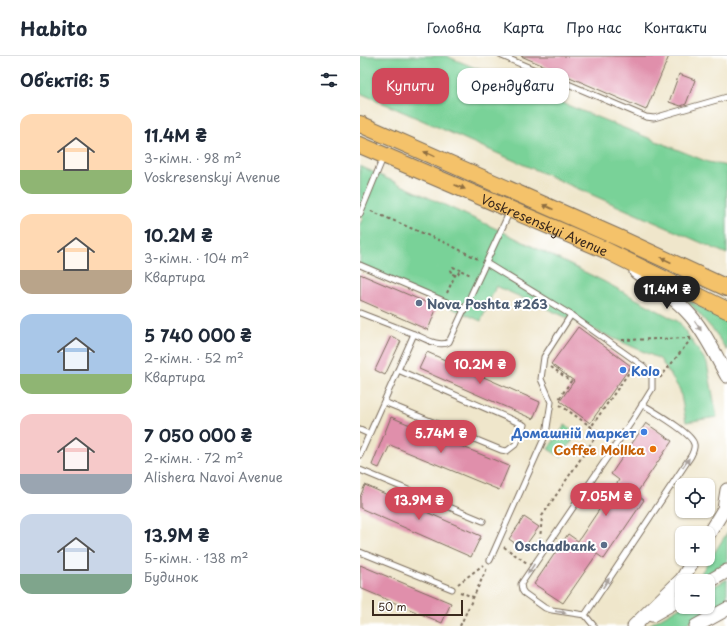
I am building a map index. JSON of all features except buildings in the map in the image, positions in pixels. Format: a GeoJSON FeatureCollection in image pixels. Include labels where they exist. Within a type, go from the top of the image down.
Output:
{"type":"FeatureCollection","features":[{"type":"Feature","properties":{"kind":"main road","name":"Voskresenskyi Avenue"},"geometry":{"type":"LineString","coordinates":[[360,124],[619,238],[727,288]]}},
{"type":"Feature","properties":{"kind":"main road","name":"Voskresenskyi Avenue"},"geometry":{"type":"LineString","coordinates":[[360,145],[603,249],[727,310]]}},
{"type":"Feature","properties":{"kind":"street"},"geometry":{"type":"LineString","coordinates":[[603,249],[667,293],[690,315],[727,376]]}},
{"type":"Feature","properties":{"kind":"street"},"geometry":{"type":"LineString","coordinates":[[713,526],[724,508],[727,490]]}},
{"type":"Feature","properties":{"kind":"street"},"geometry":{"type":"LineString","coordinates":[[634,626],[682,579],[690,566]]}},
{"type":"Feature","properties":{"kind":"street"},"geometry":{"type":"LineString","coordinates":[[715,578],[727,571]]}},
{"type":"Feature","properties":{"kind":"street"},"geometry":{"type":"LineString","coordinates":[[634,626],[675,602]]}},
{"type":"Feature","properties":{"kind":"street"},"geometry":{"type":"LineString","coordinates":[[696,626],[727,609]]}},
{"type":"Feature","properties":{"kind":"lane"},"geometry":{"type":"LineString","coordinates":[[502,56],[646,117],[654,118],[727,97]]}},
{"type":"Feature","properties":{"kind":"lane"},"geometry":{"type":"LineString","coordinates":[[360,214],[384,155]]}},
{"type":"Feature","properties":{"kind":"lane"},"geometry":{"type":"LineString","coordinates":[[360,313],[439,344],[449,342],[511,209]]}},
{"type":"Feature","properties":{"kind":"lane"},"geometry":{"type":"LineString","coordinates":[[486,263],[571,315],[607,340],[648,371],[652,376],[652,389],[521,584],[524,593],[538,604],[552,610],[584,615],[594,626]]}},
{"type":"Feature","properties":{"kind":"lane"},"geometry":{"type":"LineString","coordinates":[[360,264],[465,310]]}},
{"type":"Feature","properties":{"kind":"lane"},"geometry":{"type":"LineString","coordinates":[[490,560],[546,434],[551,402],[541,379],[544,357],[571,315]]}},
{"type":"Feature","properties":{"kind":"lane"},"geometry":{"type":"LineString","coordinates":[[360,455],[414,334]]}},
{"type":"Feature","properties":{"kind":"lane"},"geometry":{"type":"LineString","coordinates":[[384,402],[501,450],[507,451],[516,444],[524,424],[398,370]]}},
{"type":"Feature","properties":{"kind":"lane"},"geometry":{"type":"LineString","coordinates":[[584,615],[694,450],[694,444],[689,434],[642,404]]}},
{"type":"Feature","properties":{"kind":"lane"},"geometry":{"type":"LineString","coordinates":[[360,430],[369,434]]}},
{"type":"Feature","properties":{"kind":"lane"},"geometry":{"type":"LineString","coordinates":[[360,470],[483,522]]}},
{"type":"Feature","properties":{"kind":"lane"},"geometry":{"type":"LineString","coordinates":[[360,552],[452,589]]}},
{"type":"Feature","properties":{"kind":"path"},"geometry":{"type":"LineString","coordinates":[[362,208],[448,244],[486,263]]}},
{"type":"Feature","properties":{"kind":"path"},"geometry":{"type":"LineString","coordinates":[[455,275],[450,273],[453,267],[478,278]]}},
{"type":"Feature","properties":{"kind":"path"},"geometry":{"type":"LineString","coordinates":[[444,300],[455,275],[457,276],[460,270]]}},
{"type":"Feature","properties":{"kind":"path"},"geometry":{"type":"LineString","coordinates":[[607,340],[691,339],[704,336]]}},
{"type":"Feature","properties":{"kind":"path"},"geometry":{"type":"LineString","coordinates":[[652,389],[691,339]]}},
{"type":"Feature","properties":{"kind":"path"},"geometry":{"type":"LineString","coordinates":[[548,365],[571,382],[557,403],[616,444]]}},
{"type":"Feature","properties":{"kind":"path"},"geometry":{"type":"LineString","coordinates":[[539,557],[542,516],[594,440],[591,427],[634,365]]}},
{"type":"Feature","properties":{"kind":"path"},"geometry":{"type":"LineString","coordinates":[[498,543],[533,567]]}},
{"type":"Feature","properties":{"kind":"path"},"geometry":{"type":"LineString","coordinates":[[473,598],[452,589],[490,560]]}},
{"type":"Feature","properties":{"kind":"path"},"geometry":{"type":"LineString","coordinates":[[460,626],[490,560]]}},
{"type":"Feature","properties":{"kind":"green space"},"geometry":{"type":"Polygon","coordinates":[[[360,56],[446,56],[476,68],[457,68],[457,104],[565,104],[708,162],[727,166],[727,254],[385,104],[449,104],[449,68],[372,68],[372,98],[360,93],[360,56]]]}},
{"type":"Feature","properties":{"kind":"green space"},"geometry":{"type":"Polygon","coordinates":[[[360,166],[501,231],[603,281],[679,322],[707,363],[717,417],[686,422],[680,390],[660,359],[496,286],[481,321],[360,268],[360,224],[363,218],[360,216],[360,166]]]}},
{"type":"Feature","properties":{"kind":"green space"},"geometry":{"type":"Polygon","coordinates":[[[687,300],[727,320],[727,351],[715,332],[687,300]]]}},
{"type":"Feature","properties":{"kind":"green space"},"geometry":{"type":"Polygon","coordinates":[[[565,425],[577,434],[561,457],[548,449],[565,425]]]}},
{"type":"Feature","properties":{"kind":"green space"},"geometry":{"type":"Polygon","coordinates":[[[727,533],[727,562],[707,574],[701,574],[706,566],[715,566],[715,552],[727,533]]]}},
{"type":"Feature","properties":{"kind":"green space"},"geometry":{"type":"Polygon","coordinates":[[[727,579],[727,600],[715,607],[715,586],[727,579]]]}},
{"type":"Feature","properties":{"kind":"green space"},"geometry":{"type":"Polygon","coordinates":[[[675,610],[675,614],[703,614],[682,626],[647,626],[675,610]]]}},
{"type":"Feature","properties":{"kind":"place","name":"Nova Poshta #263"},"geometry":{"type":"Point","coordinates":[419,303]}},
{"type":"Feature","properties":{"kind":"place","name":"Kolo"},"geometry":{"type":"Point","coordinates":[623,370]}},
{"type":"Feature","properties":{"kind":"place","name":"Домашній маркет"},"geometry":{"type":"Point","coordinates":[644,432]}},
{"type":"Feature","properties":{"kind":"place","name":"Coffee Mollka"},"geometry":{"type":"Point","coordinates":[653,449]}},
{"type":"Feature","properties":{"kind":"place","name":"Oschadbank"},"geometry":{"type":"Point","coordinates":[604,545]}}]}
